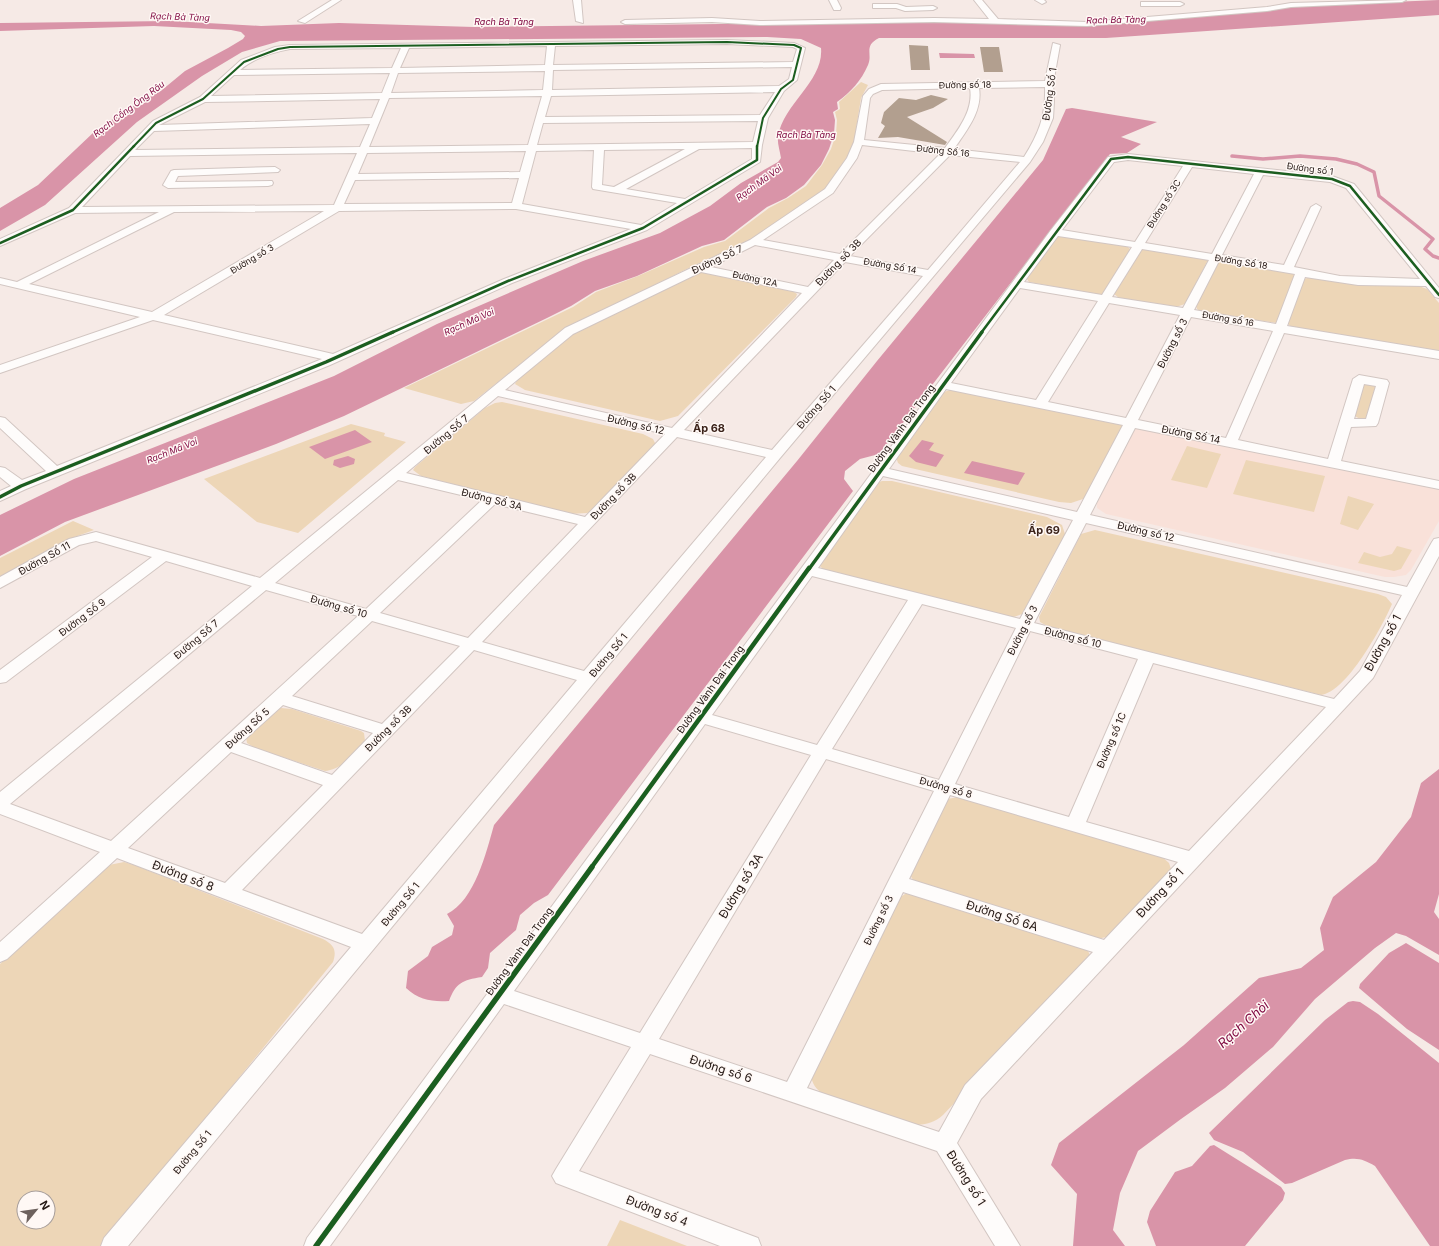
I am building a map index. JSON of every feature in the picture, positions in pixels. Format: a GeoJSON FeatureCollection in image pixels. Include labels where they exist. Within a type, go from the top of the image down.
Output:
{"type":"FeatureCollection","features":[{"type":"Feature","properties":{"kind":"street"},"geometry":{"type":"LineString","coordinates":[[302,21],[337,0]]}},
{"type":"Feature","properties":{"kind":"street"},"geometry":{"type":"LineString","coordinates":[[577,0],[580,21]]}},
{"type":"Feature","properties":{"kind":"street"},"geometry":{"type":"LineString","coordinates":[[833,0],[838,8]]}},
{"type":"Feature","properties":{"kind":"street"},"geometry":{"type":"LineString","coordinates":[[978,0],[995,21]]}},
{"type":"Feature","properties":{"kind":"street"},"geometry":{"type":"LineString","coordinates":[[1282,0],[1291,5]]}},
{"type":"Feature","properties":{"kind":"street"},"geometry":{"type":"LineString","coordinates":[[625,22],[712,20],[768,23],[995,21],[1087,24],[1267,9],[1291,5],[1402,0]]}},
{"type":"Feature","properties":{"kind":"street"},"geometry":{"type":"LineString","coordinates":[[874,3],[897,6],[905,9],[932,8]]}},
{"type":"Feature","properties":{"kind":"street"},"geometry":{"type":"LineString","coordinates":[[874,3],[880,14]]}},
{"type":"Feature","properties":{"kind":"street"},"geometry":{"type":"LineString","coordinates":[[1144,4],[1180,4]]}},
{"type":"Feature","properties":{"kind":"street"},"geometry":{"type":"LineString","coordinates":[[0,243],[73,210],[156,123],[203,99],[230,73],[244,62],[278,49],[290,47],[406,45],[727,42],[794,45],[801,48],[793,80],[781,89],[763,118],[757,145],[757,160],[644,228],[508,281],[334,358],[21,486],[0,497]]}},
{"type":"Feature","properties":{"kind":"street"},"geometry":{"type":"LineString","coordinates":[[516,206],[547,93],[551,43]]}},
{"type":"Feature","properties":{"kind":"street"},"geometry":{"type":"LineString","coordinates":[[338,207],[376,121],[406,45]]}},
{"type":"Feature","properties":{"kind":"street","name":"Đường Số 1"},"geometry":{"type":"LineString","coordinates":[[113,1246],[775,455],[1027,160],[1038,142],[1048,118],[1050,101],[1049,84],[1056,45]]}},
{"type":"Feature","properties":{"kind":"street"},"geometry":{"type":"LineString","coordinates":[[230,73],[798,64]]}},
{"type":"Feature","properties":{"kind":"street","name":"Đường số 18"},"geometry":{"type":"LineString","coordinates":[[881,86],[1049,84]]}},
{"type":"Feature","properties":{"kind":"street","name":"Đường số 3B"},"geometry":{"type":"LineString","coordinates":[[227,893],[334,782],[470,645],[842,258],[948,151],[968,122],[976,97],[974,85]]}},
{"type":"Feature","properties":{"kind":"street","name":"Đường Số 7"},"geometry":{"type":"LineString","coordinates":[[0,802],[397,475],[569,331],[754,242],[829,191],[852,158],[859,142],[867,93],[881,86]]}},
{"type":"Feature","properties":{"kind":"street"},"geometry":{"type":"LineString","coordinates":[[203,99],[781,89]]}},
{"type":"Feature","properties":{"kind":"street"},"geometry":{"type":"LineString","coordinates":[[539,120],[763,118]]}},
{"type":"Feature","properties":{"kind":"street"},"geometry":{"type":"LineString","coordinates":[[152,128],[376,121]]}},
{"type":"Feature","properties":{"kind":"street","name":"Đường Số 16"},"geometry":{"type":"LineString","coordinates":[[859,142],[1027,160]]}},
{"type":"Feature","properties":{"kind":"street"},"geometry":{"type":"LineString","coordinates":[[616,190],[698,145]]}},
{"type":"Feature","properties":{"kind":"street"},"geometry":{"type":"LineString","coordinates":[[128,153],[364,148],[757,145]]}},
{"type":"Feature","properties":{"kind":"street"},"geometry":{"type":"LineString","coordinates":[[599,146],[596,187],[687,202]]}},
{"type":"Feature","properties":{"kind":"street"},"geometry":{"type":"LineString","coordinates":[[255,208],[286,150]]}},
{"type":"Feature","properties":{"kind":"street","name":"Đường số 1"},"geometry":{"type":"LineString","coordinates":[[1128,157],[1332,179],[1350,186],[1439,295]]}},
{"type":"Feature","properties":{"kind":"street","name":"Đường Vành Đai Trong"},"geometry":{"type":"LineString","coordinates":[[316,1246],[498,994],[1055,232],[1111,159],[1128,157]]}},
{"type":"Feature","properties":{"kind":"street","name":"Đường số 3C"},"geometry":{"type":"LineString","coordinates":[[1138,245],[1189,164]]}},
{"type":"Feature","properties":{"kind":"street"},"geometry":{"type":"LineString","coordinates":[[268,182],[168,185],[174,173],[275,170]]}},
{"type":"Feature","properties":{"kind":"street","name":"Đường số 3"},"geometry":{"type":"LineString","coordinates":[[793,1093],[1025,624],[1082,517],[1260,171]]}},
{"type":"Feature","properties":{"kind":"street"},"geometry":{"type":"LineString","coordinates":[[352,177],[524,175]]}},
{"type":"Feature","properties":{"kind":"street"},"geometry":{"type":"LineString","coordinates":[[73,210],[516,206],[644,228]]}},
{"type":"Feature","properties":{"kind":"street","name":"Đường số 3"},"geometry":{"type":"LineString","coordinates":[[0,369],[156,316],[338,207]]}},
{"type":"Feature","properties":{"kind":"street"},"geometry":{"type":"LineString","coordinates":[[1288,269],[1316,207]]}},
{"type":"Feature","properties":{"kind":"street"},"geometry":{"type":"LineString","coordinates":[[18,285],[174,209]]}},
{"type":"Feature","properties":{"kind":"street","name":"Đường Số 18"},"geometry":{"type":"LineString","coordinates":[[1055,232],[1288,269],[1301,273],[1357,282],[1428,282]]}},
{"type":"Feature","properties":{"kind":"street","name":"Đường Số 14"},"geometry":{"type":"LineString","coordinates":[[754,242],[931,274]]}},
{"type":"Feature","properties":{"kind":"street"},"geometry":{"type":"LineString","coordinates":[[1040,404],[1138,245]]}},
{"type":"Feature","properties":{"kind":"street","name":"Đường 12A"},"geometry":{"type":"LineString","coordinates":[[700,268],[811,291]]}},
{"type":"Feature","properties":{"kind":"street"},"geometry":{"type":"LineString","coordinates":[[1230,442],[1280,328],[1301,273]]}},
{"type":"Feature","properties":{"kind":"street"},"geometry":{"type":"LineString","coordinates":[[0,281],[334,358]]}},
{"type":"Feature","properties":{"kind":"street","name":"Đường số 16"},"geometry":{"type":"LineString","coordinates":[[1017,284],[1439,355]]}},
{"type":"Feature","properties":{"kind":"street","name":"Đường Số 14"},"geometry":{"type":"LineString","coordinates":[[943,385],[1439,485]]}},
{"type":"Feature","properties":{"kind":"street","name":"Đường số 12"},"geometry":{"type":"LineString","coordinates":[[496,392],[775,455]]}},
{"type":"Feature","properties":{"kind":"street"},"geometry":{"type":"LineString","coordinates":[[0,421],[55,472]]}},
{"type":"Feature","properties":{"kind":"street"},"geometry":{"type":"LineString","coordinates":[[1334,463],[1345,423]]}},
{"type":"Feature","properties":{"kind":"street"},"geometry":{"type":"LineString","coordinates":[[0,471],[21,486]]}},
{"type":"Feature","properties":{"kind":"street","name":"Đường số 12"},"geometry":{"type":"LineString","coordinates":[[880,471],[1412,593]]}},
{"type":"Feature","properties":{"kind":"street","name":"Đường Số 3A"},"geometry":{"type":"LineString","coordinates":[[397,475],[492,500],[588,522]]}},
{"type":"Feature","properties":{"kind":"street","name":"Đường Số 5"},"geometry":{"type":"LineString","coordinates":[[0,954],[280,698],[492,500]]}},
{"type":"Feature","properties":{"kind":"street","name":"Đường số 10"},"geometry":{"type":"LineString","coordinates":[[90,536],[96,536],[164,555],[470,645],[589,678]]}},
{"type":"Feature","properties":{"kind":"street","name":"Đường Số 11"},"geometry":{"type":"LineString","coordinates":[[0,583],[74,542],[90,536]]}},
{"type":"Feature","properties":{"kind":"street","name":"Đường số 1"},"geometry":{"type":"LineString","coordinates":[[1008,1246],[945,1144],[973,1092],[1367,674],[1439,542]]}},
{"type":"Feature","properties":{"kind":"street","name":"Đường Số 9"},"geometry":{"type":"LineString","coordinates":[[0,678],[164,555]]}},
{"type":"Feature","properties":{"kind":"street","name":"Đường số 10"},"geometry":{"type":"LineString","coordinates":[[808,570],[1338,704]]}},
{"type":"Feature","properties":{"kind":"street","name":"Đường số 3A"},"geometry":{"type":"LineString","coordinates":[[564,1176],[646,1044],[822,751],[918,597]]}},
{"type":"Feature","properties":{"kind":"street","name":"Đường số 1C"},"geometry":{"type":"LineString","coordinates":[[1075,825],[1148,656]]}},
{"type":"Feature","properties":{"kind":"street"},"geometry":{"type":"LineString","coordinates":[[280,698],[385,731]]}},
{"type":"Feature","properties":{"kind":"street","name":"Đường số 8"},"geometry":{"type":"LineString","coordinates":[[700,717],[1192,859]]}},
{"type":"Feature","properties":{"kind":"street"},"geometry":{"type":"LineString","coordinates":[[228,745],[334,782]]}},
{"type":"Feature","properties":{"kind":"street","name":"Đường số 8"},"geometry":{"type":"LineString","coordinates":[[0,807],[366,944]]}},
{"type":"Feature","properties":{"kind":"street","name":"Đường Số 6A"},"geometry":{"type":"LineString","coordinates":[[897,883],[1108,949]]}},
{"type":"Feature","properties":{"kind":"street","name":"Đường số 6"},"geometry":{"type":"LineString","coordinates":[[498,994],[945,1144]]}},
{"type":"Feature","properties":{"kind":"street","name":"Đường số 4"},"geometry":{"type":"LineString","coordinates":[[564,1176],[749,1246]]}},
{"type":"Feature","properties":{"kind":"shaded area"},"geometry":{"type":"Polygon","coordinates":[[[861,82],[868,85],[861,98],[854,142],[847,157],[824,190],[749,241],[695,265],[563,330],[474,401],[461,404],[404,388],[573,307],[596,292],[638,276],[704,247],[725,241],[769,208],[806,186],[822,165],[831,149],[836,134],[837,120],[835,112],[840,109],[839,102],[861,82]]]}},
{"type":"Feature","properties":{"kind":"shaded area"},"geometry":{"type":"Polygon","coordinates":[[[1057,236],[1126,245],[1131,250],[1102,295],[1029,282],[1027,279],[1057,236]]]}},
{"type":"Feature","properties":{"kind":"shaded area"},"geometry":{"type":"Polygon","coordinates":[[[1146,248],[1208,260],[1185,304],[1176,307],[1119,298],[1113,293],[1141,249],[1146,248]]]}},
{"type":"Feature","properties":{"kind":"shaded area"},"geometry":{"type":"Polygon","coordinates":[[[1222,261],[1295,274],[1277,323],[1201,312],[1197,309],[1196,306],[1217,263],[1222,261]]]}},
{"type":"Feature","properties":{"kind":"shaded area"},"geometry":{"type":"Polygon","coordinates":[[[700,271],[791,290],[797,294],[796,297],[678,416],[660,421],[525,390],[515,384],[518,378],[572,334],[700,271]]]}},
{"type":"Feature","properties":{"kind":"shaded area"},"geometry":{"type":"Polygon","coordinates":[[[1311,277],[1416,285],[1427,289],[1439,303],[1439,353],[1290,326],[1287,323],[1304,279],[1311,277]]]}},
{"type":"Feature","properties":{"kind":"shaded area"},"geometry":{"type":"Polygon","coordinates":[[[1362,384],[1377,385],[1367,419],[1360,419],[1353,415],[1362,384]]]}},
{"type":"Feature","properties":{"kind":"shaded area"},"geometry":{"type":"Polygon","coordinates":[[[953,389],[1122,424],[1123,426],[1086,498],[1071,503],[1059,502],[902,466],[898,463],[896,457],[944,392],[953,389]]]}},
{"type":"Feature","properties":{"kind":"shaded area"},"geometry":{"type":"Polygon","coordinates":[[[502,402],[643,434],[653,439],[656,445],[596,508],[587,513],[570,514],[421,476],[413,470],[485,408],[495,403],[502,402]]]}},
{"type":"Feature","properties":{"kind":"shaded area"},"geometry":{"type":"Polygon","coordinates":[[[351,424],[385,433],[384,436],[406,442],[298,533],[257,522],[204,479],[351,424]]]}},
{"type":"Feature","properties":{"kind":"shaded area"},"geometry":{"type":"Polygon","coordinates":[[[1138,428],[1439,487],[1439,521],[1411,570],[1406,575],[1385,577],[1106,514],[1097,508],[1097,503],[1133,431],[1138,428]]]}},
{"type":"Feature","properties":{"kind":"shaded area"},"geometry":{"type":"Polygon","coordinates":[[[1187,446],[1221,454],[1207,488],[1171,480],[1187,446]]]}},
{"type":"Feature","properties":{"kind":"shaded area"},"geometry":{"type":"Polygon","coordinates":[[[1246,460],[1325,476],[1314,512],[1233,494],[1246,460]]]}},
{"type":"Feature","properties":{"kind":"shaded area"},"geometry":{"type":"Polygon","coordinates":[[[882,481],[892,481],[1047,517],[1062,525],[1065,534],[1022,614],[1011,618],[824,570],[819,565],[877,483],[882,481]]]}},
{"type":"Feature","properties":{"kind":"shaded area"},"geometry":{"type":"Polygon","coordinates":[[[1348,496],[1374,504],[1358,530],[1340,524],[1348,496]]]}},
{"type":"Feature","properties":{"kind":"shaded area"},"geometry":{"type":"Polygon","coordinates":[[[73,521],[94,530],[69,539],[0,577],[0,558],[73,521]]]}},
{"type":"Feature","properties":{"kind":"shaded area"},"geometry":{"type":"Polygon","coordinates":[[[1095,530],[1378,594],[1386,597],[1392,604],[1372,642],[1352,671],[1342,683],[1331,691],[1321,695],[1047,626],[1040,622],[1039,617],[1081,534],[1095,530]]]}},
{"type":"Feature","properties":{"kind":"shaded area"},"geometry":{"type":"Polygon","coordinates":[[[1397,546],[1412,550],[1401,569],[1394,571],[1358,563],[1364,552],[1380,557],[1392,554],[1397,546]]]}},
{"type":"Feature","properties":{"kind":"shaded area"},"geometry":{"type":"Polygon","coordinates":[[[281,708],[292,709],[361,731],[364,733],[365,741],[358,751],[348,760],[337,768],[325,771],[255,748],[247,743],[246,737],[276,710],[281,708]]]}},
{"type":"Feature","properties":{"kind":"shaded area"},"geometry":{"type":"Polygon","coordinates":[[[959,797],[1160,855],[1169,863],[1171,869],[1111,936],[1097,939],[914,881],[909,874],[947,799],[959,797]]]}},
{"type":"Feature","properties":{"kind":"shaded area"},"geometry":{"type":"Polygon","coordinates":[[[124,862],[134,865],[323,939],[330,943],[334,948],[335,954],[333,962],[102,1246],[0,1246],[0,964],[95,876],[109,865],[124,862]]]}},
{"type":"Feature","properties":{"kind":"shaded area"},"geometry":{"type":"Polygon","coordinates":[[[905,894],[912,894],[1087,949],[1091,957],[1090,960],[943,1115],[931,1122],[918,1125],[824,1095],[815,1086],[811,1075],[898,899],[905,894]]]}},
{"type":"Feature","properties":{"kind":"shaded area"},"geometry":{"type":"Polygon","coordinates":[[[620,1220],[687,1246],[607,1246],[620,1220]]]}},
{"type":"Feature","properties":{"kind":"water","name":"Rạch Bà Tàng"},"geometry":{"type":"Polygon","coordinates":[[[1439,0],[1439,15],[1106,38],[879,38],[871,44],[868,65],[859,81],[837,102],[838,109],[833,112],[835,120],[834,134],[821,165],[804,185],[786,198],[767,207],[724,240],[702,246],[637,276],[595,291],[571,306],[547,318],[344,416],[276,444],[65,522],[0,556],[0,515],[74,479],[334,376],[437,324],[583,261],[660,233],[710,206],[741,183],[778,162],[781,158],[778,136],[782,124],[816,71],[820,60],[821,48],[801,39],[767,37],[280,41],[242,52],[202,76],[137,122],[45,205],[0,231],[0,208],[38,185],[94,132],[126,110],[162,90],[185,71],[228,48],[243,39],[245,36],[241,32],[231,30],[154,26],[0,31],[0,23],[171,21],[261,26],[339,23],[474,27],[967,21],[1057,24],[1296,6],[1439,0]]]}},
{"type":"Feature","properties":{"kind":"water"},"geometry":{"type":"Polygon","coordinates":[[[939,53],[974,54],[975,58],[940,58],[939,53]]]}},
{"type":"Feature","properties":{"kind":"water"},"geometry":{"type":"Polygon","coordinates":[[[1072,108],[1157,122],[1121,137],[1141,144],[1127,153],[1110,154],[879,454],[860,459],[845,471],[844,479],[853,491],[548,895],[534,903],[520,915],[516,930],[490,953],[488,968],[482,977],[469,979],[461,983],[454,990],[449,1001],[437,1001],[421,998],[411,992],[406,988],[408,971],[428,956],[432,947],[452,935],[454,926],[447,914],[457,907],[472,887],[483,862],[494,825],[797,461],[877,361],[1043,160],[1066,109],[1072,108]]]}},
{"type":"Feature","properties":{"kind":"water"},"geometry":{"type":"Polygon","coordinates":[[[355,430],[372,442],[325,459],[309,447],[355,430]]]}},
{"type":"Feature","properties":{"kind":"water"},"geometry":{"type":"Polygon","coordinates":[[[922,440],[934,443],[929,450],[944,455],[936,467],[916,462],[909,456],[922,440]]]}},
{"type":"Feature","properties":{"kind":"water"},"geometry":{"type":"Polygon","coordinates":[[[348,456],[355,459],[354,464],[340,468],[333,465],[334,460],[348,456]]]}},
{"type":"Feature","properties":{"kind":"water"},"geometry":{"type":"Polygon","coordinates":[[[972,461],[1025,473],[1018,485],[964,473],[972,461]]]}},
{"type":"Feature","properties":{"kind":"water","name":"Rạch Chòi"},"geometry":{"type":"Polygon","coordinates":[[[1439,769],[1439,894],[1434,912],[1439,919],[1439,955],[1406,936],[1396,933],[1375,948],[1315,999],[1273,1047],[1225,1088],[1138,1151],[1120,1193],[1113,1230],[1125,1246],[1073,1246],[1077,1194],[1051,1165],[1059,1143],[1184,1045],[1259,978],[1301,968],[1324,950],[1320,928],[1333,897],[1376,862],[1411,817],[1421,783],[1439,769]]]}},
{"type":"Feature","properties":{"kind":"water"},"geometry":{"type":"Polygon","coordinates":[[[1406,943],[1439,963],[1439,1050],[1407,1029],[1359,988],[1360,984],[1389,953],[1406,943]]]}},
{"type":"Feature","properties":{"kind":"water"},"geometry":{"type":"Polygon","coordinates":[[[1348,1002],[1360,1002],[1378,1014],[1439,1063],[1439,1246],[1430,1246],[1375,1166],[1368,1162],[1357,1159],[1345,1160],[1292,1183],[1285,1184],[1243,1152],[1214,1140],[1209,1133],[1325,1020],[1348,1002]]]}},
{"type":"Feature","properties":{"kind":"water"},"geometry":{"type":"Polygon","coordinates":[[[1214,1145],[1281,1187],[1285,1193],[1283,1200],[1245,1246],[1156,1246],[1147,1222],[1150,1211],[1175,1172],[1192,1166],[1210,1146],[1214,1145]]]}},
{"type":"Feature","properties":{"kind":"building"},"geometry":{"type":"Polygon","coordinates":[[[909,45],[928,46],[930,70],[911,70],[909,45]]]}},
{"type":"Feature","properties":{"kind":"building"},"geometry":{"type":"Polygon","coordinates":[[[980,47],[999,47],[1003,72],[984,72],[980,47]]]}},
{"type":"Feature","properties":{"kind":"building"},"geometry":{"type":"Polygon","coordinates":[[[931,95],[948,99],[933,108],[907,117],[947,142],[945,145],[898,137],[878,138],[885,126],[881,123],[884,112],[899,98],[916,100],[931,95]]]}},
{"type":"Feature","properties":{"kind":"waterway"},"geometry":{"type":"LineString","coordinates":[[1232,156],[1263,159],[1300,156],[1336,159],[1357,164],[1374,172],[1379,196],[1433,239],[1425,249],[1433,256],[1439,258]]}},
{"type":"Feature","properties":{"kind":"cycle path"},"geometry":{"type":"LineString","coordinates":[[0,243],[73,210],[156,123],[203,99],[244,62],[278,49],[290,47],[727,42],[794,45],[801,48],[793,80],[781,89],[763,118],[757,145],[757,160],[643,228],[508,281],[326,362],[21,486],[0,497]]}},
{"type":"Feature","properties":{"kind":"cycle path"},"geometry":{"type":"LineString","coordinates":[[316,1246],[880,471],[1055,232],[1111,159],[1128,157],[1332,179],[1350,186],[1439,295]]}},
{"type":"Feature","properties":{"kind":"district","name":"Ấp 68"},"geometry":{"type":"Point","coordinates":[709,428]}},
{"type":"Feature","properties":{"kind":"district","name":"Ấp 69"},"geometry":{"type":"Point","coordinates":[1044,530]}},
{"type":"Feature","properties":{"kind":"water label","name":"Rạch Cống Ông Râu"},"geometry":{"type":"Point","coordinates":[129,109]}},
{"type":"Feature","properties":{"kind":"water label","name":"Rạch Mã Voi"},"geometry":{"type":"Point","coordinates":[759,183]}},
{"type":"Feature","properties":{"kind":"water label","name":"Rạch Mã Voi"},"geometry":{"type":"Point","coordinates":[469,322]}},
{"type":"Feature","properties":{"kind":"water label","name":"Rạch Mã Voi"},"geometry":{"type":"Point","coordinates":[172,451]}}]}
